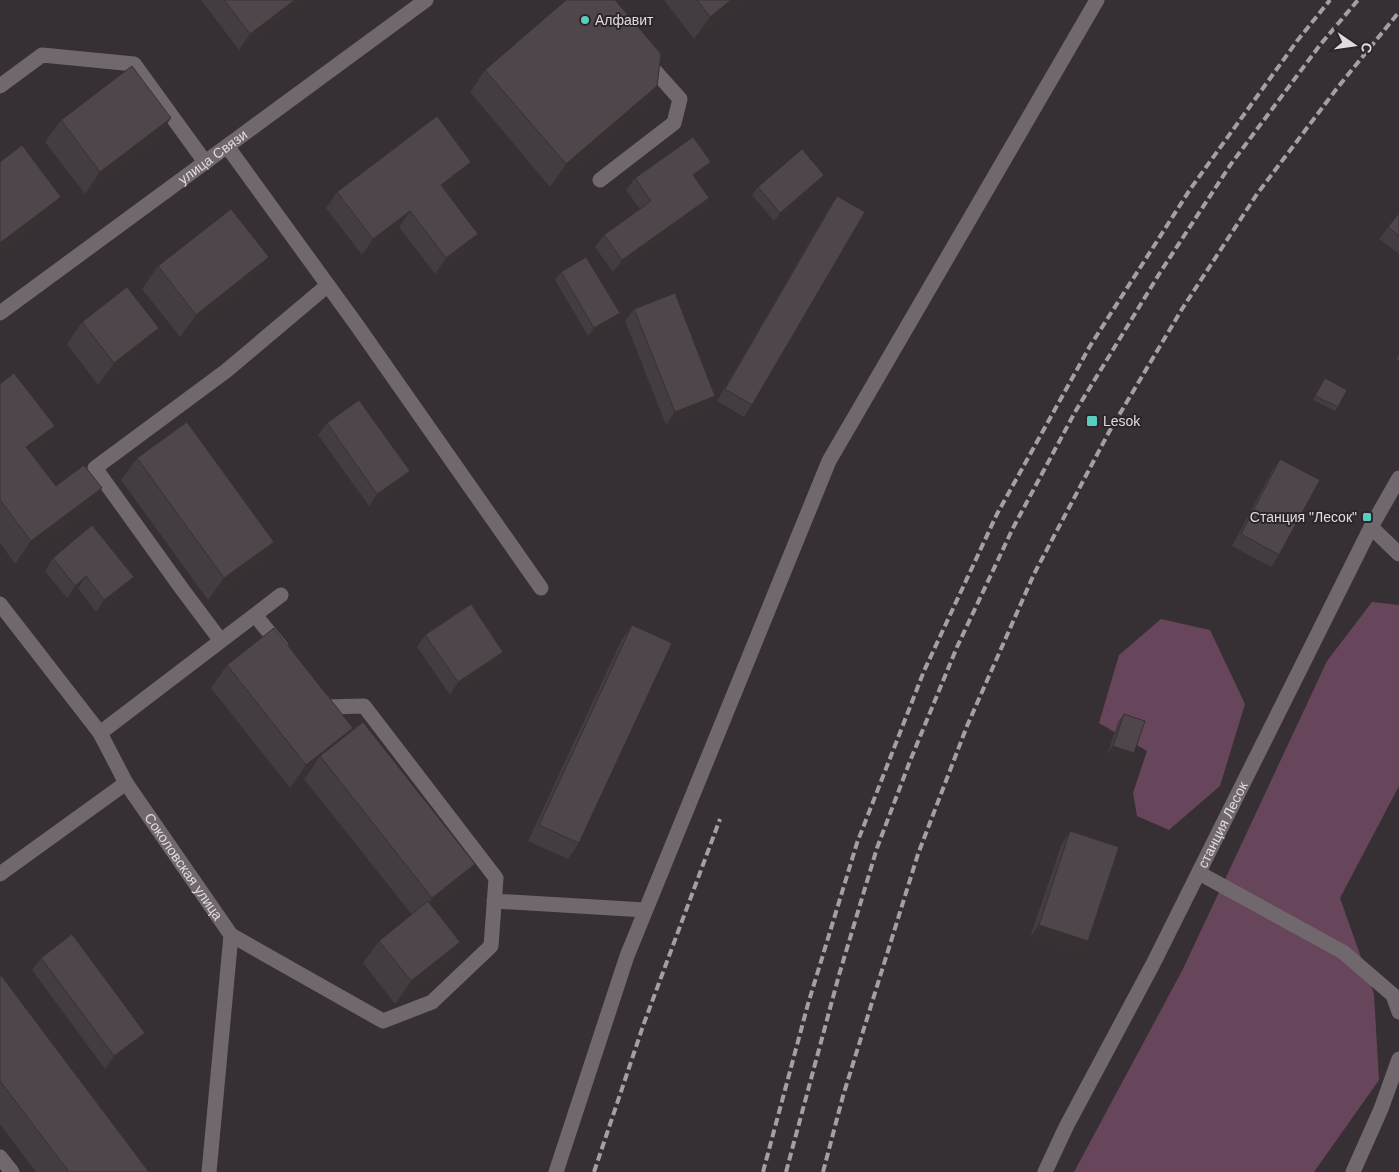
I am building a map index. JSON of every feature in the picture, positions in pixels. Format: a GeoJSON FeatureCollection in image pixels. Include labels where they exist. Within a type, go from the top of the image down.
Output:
{"type":"FeatureCollection","features":[{"type":"Feature","properties":{"kind":"street","name":"улица Связи"},"geometry":{"type":"LineString","coordinates":[[0,313],[426,0]]}},
{"type":"Feature","properties":{"kind":"street"},"geometry":{"type":"LineString","coordinates":[[556,1172],[627,956],[829,461],[1097,0]]}},
{"type":"Feature","properties":{"kind":"street"},"geometry":{"type":"LineString","coordinates":[[600,180],[674,123],[680,99],[636,50]]}},
{"type":"Feature","properties":{"kind":"street"},"geometry":{"type":"LineString","coordinates":[[0,86],[42,54],[134,64],[205,162]]}},
{"type":"Feature","properties":{"kind":"street"},"geometry":{"type":"LineString","coordinates":[[227,146],[328,285],[541,588]]}},
{"type":"Feature","properties":{"kind":"street"},"geometry":{"type":"LineString","coordinates":[[222,641],[95,468],[226,371],[328,285]]}},
{"type":"Feature","properties":{"kind":"street","name":"станция Лесок"},"geometry":{"type":"LineString","coordinates":[[1045,1172],[1199,873],[1371,527],[1399,478]]}},
{"type":"Feature","properties":{"kind":"street"},"geometry":{"type":"LineString","coordinates":[[1371,527],[1399,554]]}},
{"type":"Feature","properties":{"kind":"street"},"geometry":{"type":"LineString","coordinates":[[100,733],[281,595]]}},
{"type":"Feature","properties":{"kind":"street","name":"Соколовская улица"},"geometry":{"type":"LineString","coordinates":[[0,604],[100,733],[126,783],[231,935],[209,1172]]}},
{"type":"Feature","properties":{"kind":"street"},"geometry":{"type":"LineString","coordinates":[[255,615],[291,661]]}},
{"type":"Feature","properties":{"kind":"street"},"geometry":{"type":"LineString","coordinates":[[231,935],[383,1021],[432,1002],[490,946],[496,878],[364,706],[327,707],[309,684]]}},
{"type":"Feature","properties":{"kind":"street"},"geometry":{"type":"LineString","coordinates":[[0,874],[126,783]]}},
{"type":"Feature","properties":{"kind":"street"},"geometry":{"type":"LineString","coordinates":[[1199,873],[1343,952],[1392,996],[1399,1012]]}},
{"type":"Feature","properties":{"kind":"street"},"geometry":{"type":"LineString","coordinates":[[494,901],[646,910]]}},
{"type":"Feature","properties":{"kind":"street"},"geometry":{"type":"LineString","coordinates":[[1353,1172],[1381,1109],[1399,1059]]}},
{"type":"Feature","properties":{"kind":"street"},"geometry":{"type":"LineString","coordinates":[[0,1157],[12,1172]]}},
{"type":"Feature","properties":{"kind":"shaded area"},"geometry":{"type":"Polygon","coordinates":[[[1372,602],[1399,605],[1399,786],[1340,898],[1374,994],[1379,1080],[1314,1172],[1074,1172],[1183,969],[1327,661],[1372,602]]]}},
{"type":"Feature","properties":{"kind":"shaded area"},"geometry":{"type":"Polygon","coordinates":[[[1161,619],[1210,630],[1245,704],[1220,786],[1169,830],[1137,816],[1133,793],[1147,751],[1099,723],[1119,655],[1161,619]]]}},
{"type":"Feature","properties":{"kind":"building"},"geometry":{"type":"Polygon","coordinates":[[[224,0],[295,0],[250,34],[224,0]]]}},
{"type":"Feature","properties":{"kind":"building"},"geometry":{"type":"Polygon","coordinates":[[[566,0],[615,0],[661,54],[657,86],[566,164],[485,70],[566,0]]]}},
{"type":"Feature","properties":{"kind":"building"},"geometry":{"type":"Polygon","coordinates":[[[697,0],[731,0],[710,17],[697,0]]]}},
{"type":"Feature","properties":{"kind":"building"},"geometry":{"type":"Polygon","coordinates":[[[132,66],[171,118],[100,172],[61,120],[132,66]]]}},
{"type":"Feature","properties":{"kind":"building"},"geometry":{"type":"Polygon","coordinates":[[[437,116],[471,162],[441,185],[478,234],[446,258],[410,211],[373,239],[337,192],[437,116]]]}},
{"type":"Feature","properties":{"kind":"building"},"geometry":{"type":"Polygon","coordinates":[[[693,137],[711,162],[693,175],[709,198],[622,260],[604,235],[651,201],[635,178],[693,137]]]}},
{"type":"Feature","properties":{"kind":"building"},"geometry":{"type":"Polygon","coordinates":[[[22,145],[61,197],[0,243],[0,162],[22,145]]]}},
{"type":"Feature","properties":{"kind":"building"},"geometry":{"type":"Polygon","coordinates":[[[802,149],[824,175],[780,213],[758,187],[802,149]]]}},
{"type":"Feature","properties":{"kind":"building"},"geometry":{"type":"Polygon","coordinates":[[[837,196],[865,212],[752,405],[725,389],[837,196]]]}},
{"type":"Feature","properties":{"kind":"building"},"geometry":{"type":"Polygon","coordinates":[[[231,209],[269,257],[196,315],[158,266],[231,209]]]}},
{"type":"Feature","properties":{"kind":"building"},"geometry":{"type":"Polygon","coordinates":[[[1399,213],[1399,236],[1388,227],[1399,213]]]}},
{"type":"Feature","properties":{"kind":"building"},"geometry":{"type":"Polygon","coordinates":[[[586,257],[620,313],[594,328],[561,272],[586,257]]]}},
{"type":"Feature","properties":{"kind":"building"},"geometry":{"type":"Polygon","coordinates":[[[127,287],[159,328],[114,363],[82,322],[127,287]]]}},
{"type":"Feature","properties":{"kind":"building"},"geometry":{"type":"Polygon","coordinates":[[[675,293],[715,396],[675,412],[634,309],[675,293]]]}},
{"type":"Feature","properties":{"kind":"building"},"geometry":{"type":"Polygon","coordinates":[[[14,373],[55,426],[26,447],[56,486],[84,465],[102,488],[31,541],[0,500],[0,384],[14,373]]]}},
{"type":"Feature","properties":{"kind":"building"},"geometry":{"type":"Polygon","coordinates":[[[1325,378],[1347,390],[1338,407],[1315,396],[1325,378]]]}},
{"type":"Feature","properties":{"kind":"building"},"geometry":{"type":"Polygon","coordinates":[[[359,400],[410,471],[377,494],[327,423],[359,400]]]}},
{"type":"Feature","properties":{"kind":"building"},"geometry":{"type":"Polygon","coordinates":[[[187,422],[274,542],[224,578],[137,458],[187,422]]]}},
{"type":"Feature","properties":{"kind":"building"},"geometry":{"type":"Polygon","coordinates":[[[1280,459],[1320,480],[1279,555],[1241,534],[1280,459]]]}},
{"type":"Feature","properties":{"kind":"building"},"geometry":{"type":"Polygon","coordinates":[[[92,525],[134,577],[104,600],[86,576],[75,586],[53,558],[92,525]]]}},
{"type":"Feature","properties":{"kind":"building"},"geometry":{"type":"Polygon","coordinates":[[[471,604],[503,652],[458,682],[425,635],[471,604]]]}},
{"type":"Feature","properties":{"kind":"building"},"geometry":{"type":"Polygon","coordinates":[[[632,625],[672,643],[579,843],[539,825],[632,625]]]}},
{"type":"Feature","properties":{"kind":"building"},"geometry":{"type":"Polygon","coordinates":[[[274,628],[353,728],[306,765],[227,665],[274,628]]]}},
{"type":"Feature","properties":{"kind":"building"},"geometry":{"type":"Polygon","coordinates":[[[1124,714],[1145,721],[1134,753],[1113,746],[1124,714]]]}},
{"type":"Feature","properties":{"kind":"building"},"geometry":{"type":"Polygon","coordinates":[[[363,722],[475,864],[432,898],[320,756],[363,722]]]}},
{"type":"Feature","properties":{"kind":"building"},"geometry":{"type":"Polygon","coordinates":[[[1070,831],[1119,847],[1088,941],[1039,925],[1070,831]]]}},
{"type":"Feature","properties":{"kind":"building"},"geometry":{"type":"Polygon","coordinates":[[[428,901],[460,942],[411,981],[379,941],[428,901]]]}},
{"type":"Feature","properties":{"kind":"building"},"geometry":{"type":"Polygon","coordinates":[[[72,934],[145,1033],[114,1056],[41,958],[72,934]]]}},
{"type":"Feature","properties":{"kind":"building"},"geometry":{"type":"Polygon","coordinates":[[[0,974],[149,1172],[69,1172],[0,1081],[0,974]]]}},
{"type":"Feature","properties":{"kind":"railway"},"geometry":{"type":"LineString","coordinates":[[763,1172],[808,1004],[857,843],[924,671],[997,514],[1090,346],[1191,188],[1297,41],[1330,0]]}},
{"type":"Feature","properties":{"kind":"railway"},"geometry":{"type":"LineString","coordinates":[[786,1172],[839,975],[877,848],[910,761],[957,647],[1013,528],[1075,412],[1161,271],[1231,164],[1320,45],[1358,0]]}},
{"type":"Feature","properties":{"kind":"railway"},"geometry":{"type":"LineString","coordinates":[[823,1172],[843,1096],[918,854],[967,726],[1034,574],[1109,432],[1182,309],[1257,194],[1338,87],[1399,12]]}},
{"type":"Feature","properties":{"kind":"railway"},"geometry":{"type":"LineString","coordinates":[[594,1172],[643,1026],[720,819]]}},
{"type":"Feature","properties":{"kind":"place","name":"Алфавит"},"geometry":{"type":"Point","coordinates":[585,20]}},
{"type":"Feature","properties":{"kind":"place","name":"Lesok"},"geometry":{"type":"Point","coordinates":[1092,421]}},
{"type":"Feature","properties":{"kind":"place","name":"Станция \"Лесок\""},"geometry":{"type":"Point","coordinates":[1367,517]}}]}
